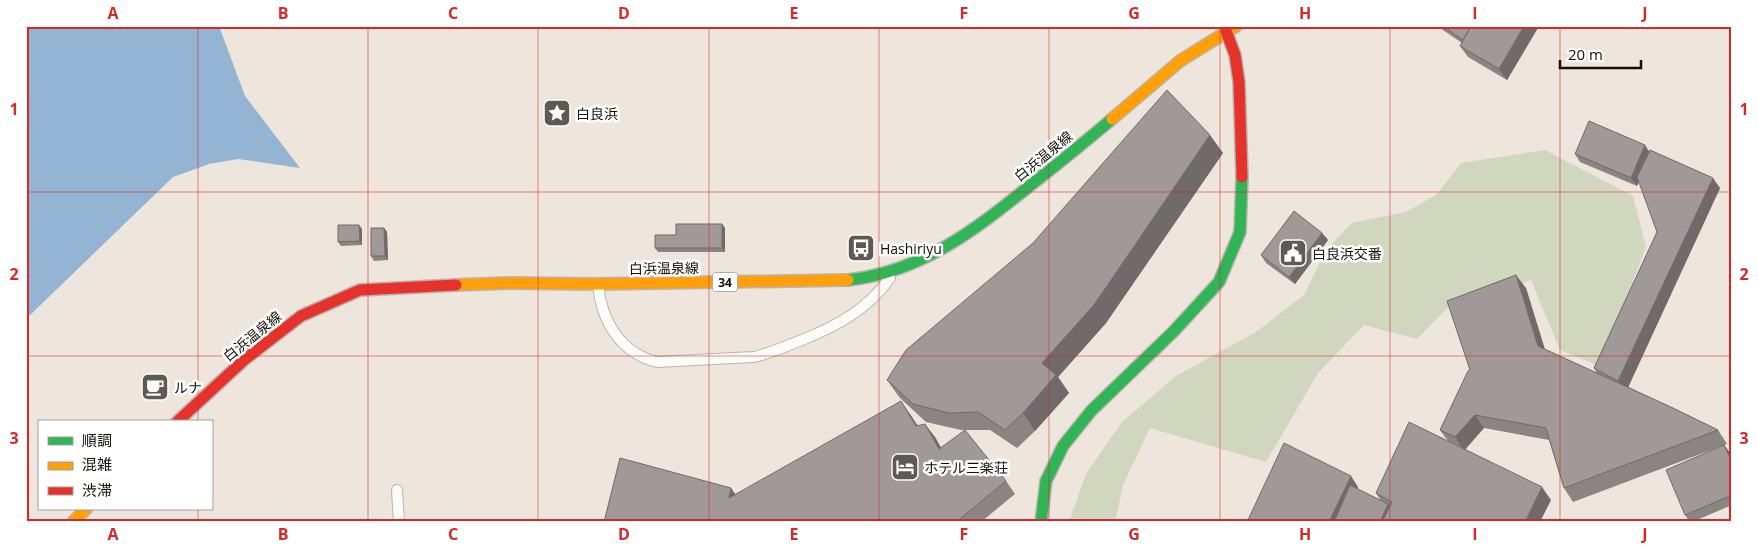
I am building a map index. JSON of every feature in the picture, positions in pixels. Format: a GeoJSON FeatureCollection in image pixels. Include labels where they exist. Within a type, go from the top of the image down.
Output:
{"type":"FeatureCollection","features":[{"type":"Feature","properties":{"kind":"main road","name":"白浜温泉線"},"geometry":{"type":"LineString","coordinates":[[179,420],[244,360],[301,316],[360,290],[508,283],[598,284],[850,280],[895,271],[944,249],[1000,210],[1087,140],[1180,61],[1231,29]]}},
{"type":"Feature","properties":{"kind":"main road"},"geometry":{"type":"LineString","coordinates":[[1041,522],[1046,481],[1063,446],[1091,411],[1174,331],[1219,282],[1240,232],[1242,182],[1239,82],[1231,29]]}},
{"type":"Feature","properties":{"kind":"main road"},"geometry":{"type":"LineString","coordinates":[[74,522],[85,510]]}},
{"type":"Feature","properties":{"kind":"lane"},"geometry":{"type":"LineString","coordinates":[[598,284],[602,310],[618,337],[637,354],[657,362],[754,357],[770,353],[833,327],[852,315],[881,291],[895,271]]}},
{"type":"Feature","properties":{"kind":"lane"},"geometry":{"type":"LineString","coordinates":[[397,490],[399,522]]}},
{"type":"Feature","properties":{"kind":"green space"},"geometry":{"type":"Polygon","coordinates":[[[1545,150],[1633,196],[1646,247],[1619,317],[1597,365],[1560,350],[1531,280],[1447,308],[1417,339],[1364,325],[1318,373],[1266,462],[1150,428],[1123,485],[1115,522],[1069,522],[1086,474],[1121,423],[1176,376],[1256,332],[1304,295],[1326,250],[1352,223],[1406,212],[1436,195],[1461,163],[1545,150]]]}},
{"type":"Feature","properties":{"kind":"water"},"geometry":{"type":"Polygon","coordinates":[[[26,26],[219,26],[245,96],[300,168],[238,159],[209,164],[173,177],[26,319],[26,26]]]}},
{"type":"Feature","properties":{"kind":"building"},"geometry":{"type":"Polygon","coordinates":[[[1443,26],[1471,26],[1463,40],[1443,26]]]}},
{"type":"Feature","properties":{"kind":"building"},"geometry":{"type":"Polygon","coordinates":[[[1471,26],[1524,26],[1499,69],[1460,46],[1471,26]]]}},
{"type":"Feature","properties":{"kind":"building"},"geometry":{"type":"Polygon","coordinates":[[[1167,90],[1210,135],[1094,305],[1042,363],[1056,375],[1023,413],[1005,430],[978,412],[949,413],[913,404],[887,380],[906,350],[1033,243],[1167,90]]]}},
{"type":"Feature","properties":{"kind":"building"},"geometry":{"type":"Polygon","coordinates":[[[1589,121],[1645,145],[1631,178],[1575,154],[1589,121]]]}},
{"type":"Feature","properties":{"kind":"building"},"geometry":{"type":"Polygon","coordinates":[[[1650,150],[1713,178],[1618,381],[1594,368],[1657,232],[1637,177],[1650,150]]]}},
{"type":"Feature","properties":{"kind":"building"},"geometry":{"type":"Polygon","coordinates":[[[1294,211],[1322,233],[1289,277],[1261,255],[1294,211]]]}},
{"type":"Feature","properties":{"kind":"building"},"geometry":{"type":"Polygon","coordinates":[[[676,224],[722,224],[722,248],[655,248],[655,235],[676,235],[676,224]]]}},
{"type":"Feature","properties":{"kind":"building"},"geometry":{"type":"Polygon","coordinates":[[[338,225],[359,225],[360,241],[338,242],[338,225]]]}},
{"type":"Feature","properties":{"kind":"building"},"geometry":{"type":"Polygon","coordinates":[[[371,228],[384,228],[385,256],[371,256],[371,228]]]}},
{"type":"Feature","properties":{"kind":"building"},"geometry":{"type":"Polygon","coordinates":[[[1516,275],[1538,346],[1718,430],[1564,488],[1546,428],[1475,415],[1455,437],[1440,430],[1470,370],[1447,301],[1516,275]]]}},
{"type":"Feature","properties":{"kind":"building","name":"ホテル三楽荘"},"geometry":{"type":"Polygon","coordinates":[[[901,401],[916,426],[925,424],[939,449],[965,430],[1006,481],[956,522],[604,522],[620,458],[731,488],[729,498],[901,401]]]}},
{"type":"Feature","properties":{"kind":"building"},"geometry":{"type":"Polygon","coordinates":[[[1409,422],[1542,487],[1525,522],[1382,522],[1392,502],[1376,493],[1409,422]]]}},
{"type":"Feature","properties":{"kind":"building"},"geometry":{"type":"Polygon","coordinates":[[[1284,443],[1351,476],[1329,522],[1247,522],[1284,443]]]}},
{"type":"Feature","properties":{"kind":"building"},"geometry":{"type":"Polygon","coordinates":[[[1724,445],[1732,462],[1732,495],[1685,515],[1666,470],[1724,445]]]}},
{"type":"Feature","properties":{"kind":"building"},"geometry":{"type":"Polygon","coordinates":[[[1350,485],[1388,504],[1380,522],[1334,522],[1350,485]]]}},
{"type":"Feature","properties":{"kind":"traffic: fast"},"geometry":{"type":"LineString","coordinates":[[848,280],[900,268],[947,246],[990,217],[1112,119]]}},
{"type":"Feature","properties":{"kind":"traffic: fast"},"geometry":{"type":"LineString","coordinates":[[1041,522],[1046,481],[1063,446],[1091,411],[1174,331],[1219,282],[1240,232],[1242,177]]}},
{"type":"Feature","properties":{"kind":"traffic: slow"},"geometry":{"type":"LineString","coordinates":[[1112,119],[1180,61],[1236,26]]}},
{"type":"Feature","properties":{"kind":"traffic: slow"},"geometry":{"type":"LineString","coordinates":[[456,285],[848,280]]}},
{"type":"Feature","properties":{"kind":"traffic: slow"},"geometry":{"type":"LineString","coordinates":[[73,522],[85,510]]}},
{"type":"Feature","properties":{"kind":"traffic: jam"},"geometry":{"type":"LineString","coordinates":[[1226,31],[1235,55],[1239,82],[1242,177]]}},
{"type":"Feature","properties":{"kind":"traffic: jam"},"geometry":{"type":"LineString","coordinates":[[179,420],[244,360],[301,316],[360,290],[456,285]]}},
{"type":"Feature","properties":{"kind":"place","name":"白良浜"},"geometry":{"type":"Point","coordinates":[557,113]}},
{"type":"Feature","properties":{"kind":"place","name":"Hashiriyu"},"geometry":{"type":"Point","coordinates":[861,248]}},
{"type":"Feature","properties":{"kind":"place","name":"白良浜交番"},"geometry":{"type":"Point","coordinates":[1293,253]}},
{"type":"Feature","properties":{"kind":"place","name":"ルナ"},"geometry":{"type":"Point","coordinates":[155,387]}},
{"type":"Feature","properties":{"kind":"place","name":"ホテル三楽荘"},"geometry":{"type":"Point","coordinates":[905,467]}}]}
